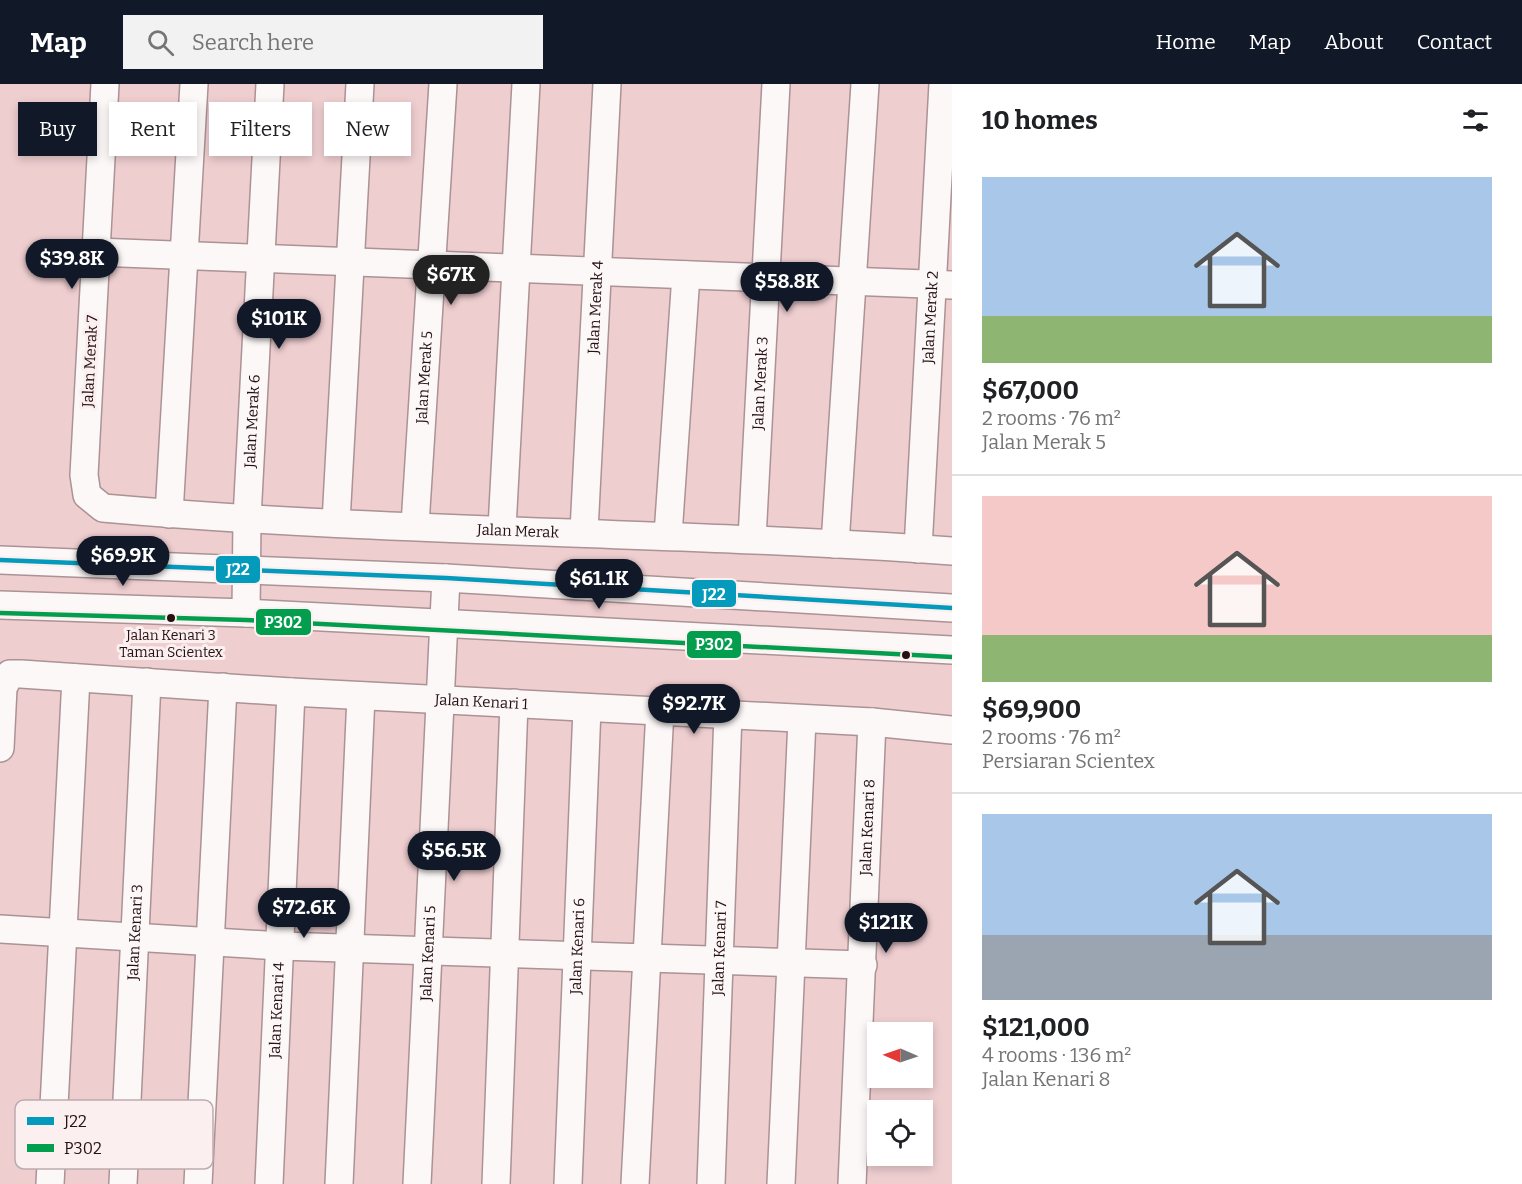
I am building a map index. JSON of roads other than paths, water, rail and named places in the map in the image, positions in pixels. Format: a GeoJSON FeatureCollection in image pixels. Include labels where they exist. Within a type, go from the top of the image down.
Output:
{"type":"FeatureCollection","features":[{"type":"Feature","properties":{"kind":"street","name":"Jalan Merak 7"},"geometry":{"type":"LineString","coordinates":[[87,495],[84,475],[105,84]]}},
{"type":"Feature","properties":{"kind":"street"},"geometry":{"type":"LineString","coordinates":[[170,514],[194,84]]}},
{"type":"Feature","properties":{"kind":"street","name":"Jalan Merak 6"},"geometry":{"type":"LineString","coordinates":[[246,613],[247,518],[270,84]]}},
{"type":"Feature","properties":{"kind":"street"},"geometry":{"type":"LineString","coordinates":[[336,522],[360,84]]}},
{"type":"Feature","properties":{"kind":"street","name":"Jalan Merak 5"},"geometry":{"type":"LineString","coordinates":[[415,525],[442,84]]}},
{"type":"Feature","properties":{"kind":"street"},"geometry":{"type":"LineString","coordinates":[[502,528],[526,84]]}},
{"type":"Feature","properties":{"kind":"street","name":"Jalan Merak 4"},"geometry":{"type":"LineString","coordinates":[[584,531],[607,84]]}},
{"type":"Feature","properties":{"kind":"street","name":"Jalan Merak 3"},"geometry":{"type":"LineString","coordinates":[[752,539],[776,84]]}},
{"type":"Feature","properties":{"kind":"street"},"geometry":{"type":"LineString","coordinates":[[835,544],[865,84]]}},
{"type":"Feature","properties":{"kind":"street","name":"Jalan Merak 2"},"geometry":{"type":"LineString","coordinates":[[918,549],[942,284],[943,84]]}},
{"type":"Feature","properties":{"kind":"street"},"geometry":{"type":"LineString","coordinates":[[96,252],[942,284]]}},
{"type":"Feature","properties":{"kind":"street"},"geometry":{"type":"LineString","coordinates":[[668,535],[686,275]]}},
{"type":"Feature","properties":{"kind":"street","name":"Jalan Merak"},"geometry":{"type":"LineString","coordinates":[[87,495],[103,508],[170,514],[584,531],[952,551]]}},
{"type":"Feature","properties":{"kind":"street"},"geometry":{"type":"LineString","coordinates":[[0,560],[446,578],[952,608]]}},
{"type":"Feature","properties":{"kind":"street","name":"Jalan Kenari 5"},"geometry":{"type":"LineString","coordinates":[[417,1184],[439,700],[446,623],[446,578]]}},
{"type":"Feature","properties":{"kind":"street"},"geometry":{"type":"LineString","coordinates":[[0,605],[246,613],[952,650]]}},
{"type":"Feature","properties":{"kind":"street","name":"Jalan Kenari 1"},"geometry":{"type":"LineString","coordinates":[[0,748],[3,688],[10,674],[361,696],[872,722],[952,729]]}},
{"type":"Feature","properties":{"kind":"street"},"geometry":{"type":"LineString","coordinates":[[54,1100],[76,678]]}},
{"type":"Feature","properties":{"kind":"street","name":"Jalan Kenari 3"},"geometry":{"type":"LineString","coordinates":[[128,1100],[147,682]]}},
{"type":"Feature","properties":{"kind":"street"},"geometry":{"type":"LineString","coordinates":[[202,1100],[223,687]]}},
{"type":"Feature","properties":{"kind":"street","name":"Jalan Kenari 4"},"geometry":{"type":"LineString","coordinates":[[269,1184],[291,692]]}},
{"type":"Feature","properties":{"kind":"street"},"geometry":{"type":"LineString","coordinates":[[339,1184],[361,696]]}},
{"type":"Feature","properties":{"kind":"street"},"geometry":{"type":"LineString","coordinates":[[496,1184],[514,703]]}},
{"type":"Feature","properties":{"kind":"street","name":"Jalan Kenari 6"},"geometry":{"type":"LineString","coordinates":[[568,1184],[587,708]]}},
{"type":"Feature","properties":{"kind":"street"},"geometry":{"type":"LineString","coordinates":[[635,1184],[660,710]]}},
{"type":"Feature","properties":{"kind":"street","name":"Jalan Kenari 7"},"geometry":{"type":"LineString","coordinates":[[711,1184],[728,714]]}},
{"type":"Feature","properties":{"kind":"street"},"geometry":{"type":"LineString","coordinates":[[781,1184],[802,720]]}},
{"type":"Feature","properties":{"kind":"street","name":"Jalan Kenari 8"},"geometry":{"type":"LineString","coordinates":[[852,1184],[872,722]]}},
{"type":"Feature","properties":{"kind":"street"},"geometry":{"type":"LineString","coordinates":[[0,929],[281,946],[429,949],[577,957],[863,965]]}},
{"type":"Feature","properties":{"kind":"street"},"geometry":{"type":"LineString","coordinates":[[50,1184],[51,1169]]}},
{"type":"Feature","properties":{"kind":"street","name":"Jalan Kenari 3"},"geometry":{"type":"LineString","coordinates":[[123,1184],[124,1169]]}},
{"type":"Feature","properties":{"kind":"street"},"geometry":{"type":"LineString","coordinates":[[198,1184],[199,1169]]}},
{"type":"Feature","properties":{"kind":"place","name":"Jalan Kenari 3 Taman Scientex"},"geometry":{"type":"Point","coordinates":[171,618]}}]}
